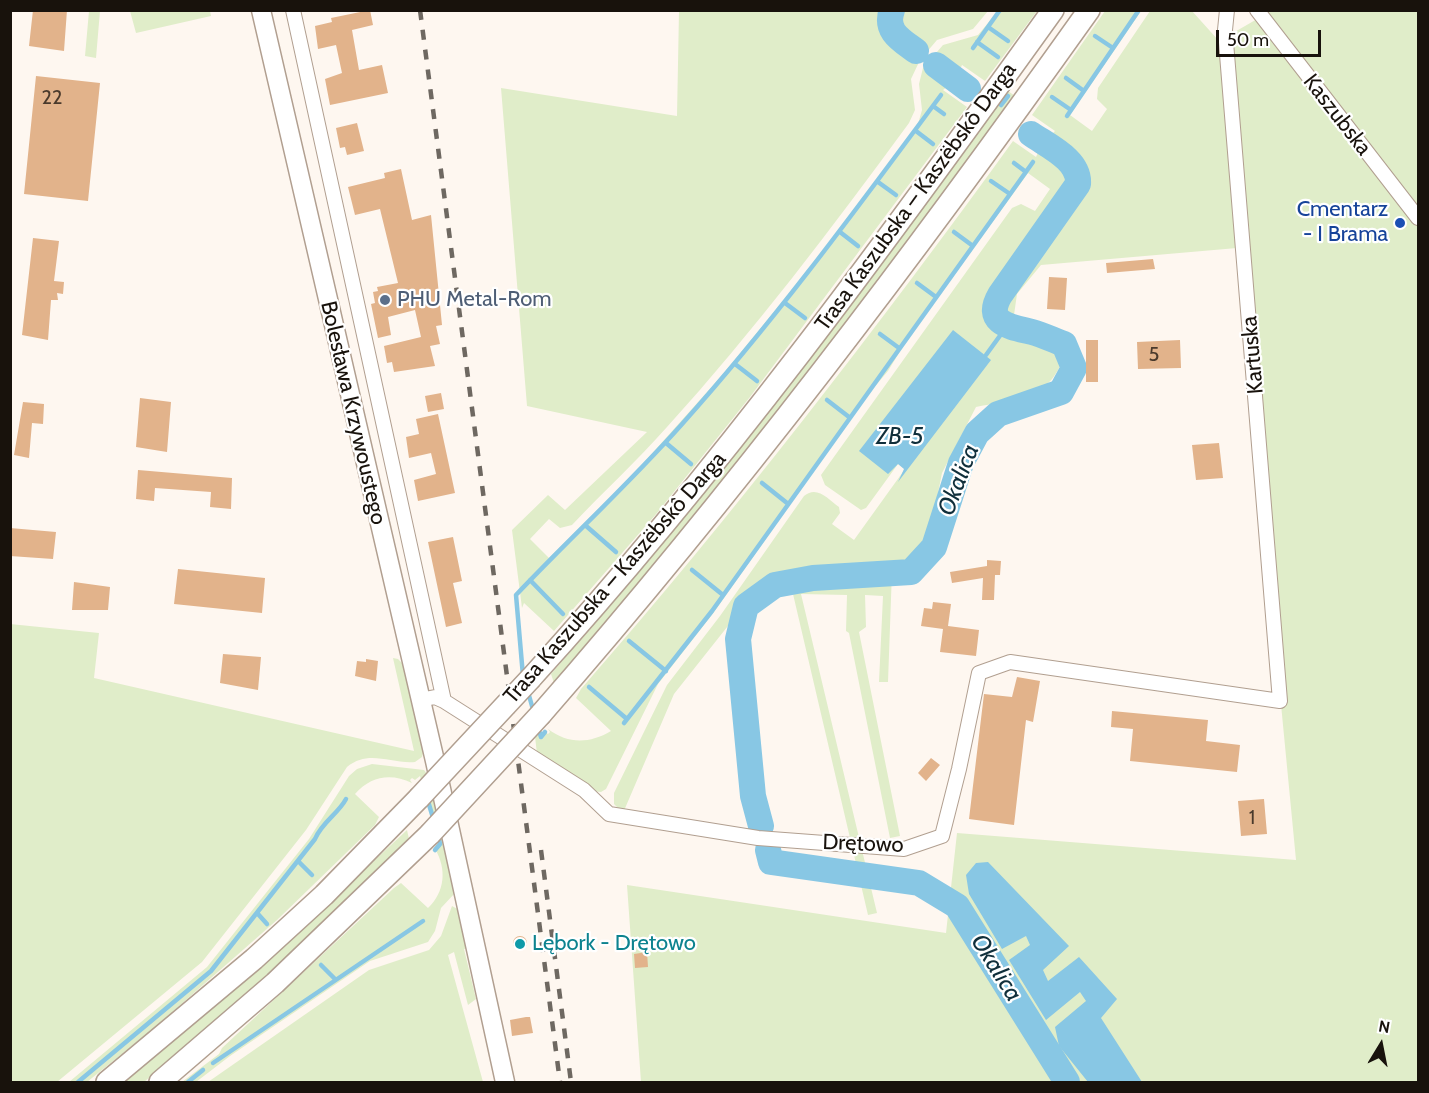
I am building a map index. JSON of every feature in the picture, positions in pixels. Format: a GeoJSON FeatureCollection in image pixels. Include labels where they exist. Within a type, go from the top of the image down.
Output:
{"type":"FeatureCollection","features":[{"type":"Feature","properties":{"kind":"highway","name":"Trasa Kaszubska – Kaszëbskô Darga"},"geometry":{"type":"LineString","coordinates":[[107,1083],[254,959],[324,895],[419,798],[620,578],[755,411],[987,102],[1053,10]]}},
{"type":"Feature","properties":{"kind":"highway","name":"Trasa Kaszubska – Kaszëbskô Darga"},"geometry":{"type":"LineString","coordinates":[[160,1083],[284,975],[430,834],[542,714],[642,598],[786,421],[1089,10]]}},
{"type":"Feature","properties":{"kind":"main road","name":"Bolesława Krzywoustego"},"geometry":{"type":"LineString","coordinates":[[261,10],[447,815],[505,1083]]}},
{"type":"Feature","properties":{"kind":"street"},"geometry":{"type":"LineString","coordinates":[[293,10],[444,701]]}},
{"type":"Feature","properties":{"kind":"street","name":"Kartuska"},"geometry":{"type":"LineString","coordinates":[[1227,10],[1225,30],[1281,701]]}},
{"type":"Feature","properties":{"kind":"street","name":"Kaszubska"},"geometry":{"type":"LineString","coordinates":[[1257,10],[1419,218]]}},
{"type":"Feature","properties":{"kind":"street"},"geometry":{"type":"LineString","coordinates":[[329,307],[356,301]]}},
{"type":"Feature","properties":{"kind":"street","name":"Drętowo"},"geometry":{"type":"LineString","coordinates":[[444,701],[584,790],[609,814],[759,838],[904,849],[942,836],[960,769],[979,673],[1010,662],[1281,701]]}},
{"type":"Feature","properties":{"kind":"street"},"geometry":{"type":"LineString","coordinates":[[420,700],[435,697],[444,701]]}},
{"type":"Feature","properties":{"kind":"green space"},"geometry":{"type":"Polygon","coordinates":[[[89,11],[100,11],[96,58],[85,56],[89,11]]]}},
{"type":"Feature","properties":{"kind":"green space"},"geometry":{"type":"Polygon","coordinates":[[[130,11],[210,11],[211,16],[136,33],[130,11]]]}},
{"type":"Feature","properties":{"kind":"green space"},"geometry":{"type":"Polygon","coordinates":[[[679,11],[988,11],[973,29],[937,40],[920,60],[911,79],[915,110],[909,123],[792,278],[699,391],[644,452],[572,525],[560,528],[549,519],[530,539],[549,558],[631,477],[724,373],[809,269],[918,124],[922,110],[919,84],[923,68],[943,45],[978,35],[998,11],[1037,11],[985,81],[962,65],[958,74],[970,82],[968,89],[962,92],[951,84],[943,90],[967,107],[750,397],[657,513],[554,631],[524,603],[522,608],[512,530],[548,495],[565,510],[647,432],[527,406],[501,88],[677,116],[679,11]]]}},
{"type":"Feature","properties":{"kind":"green space"},"geometry":{"type":"Polygon","coordinates":[[[1105,11],[1141,11],[1070,115],[1092,131],[1107,109],[1097,99],[1098,88],[1150,11],[1192,11],[1219,41],[1271,11],[1418,11],[1418,1082],[641,1082],[627,885],[946,933],[957,833],[1296,860],[1237,248],[1041,265],[1017,294],[1013,322],[1022,326],[1019,332],[1064,356],[1058,371],[1040,390],[1017,399],[976,407],[942,473],[932,523],[912,561],[892,571],[888,682],[879,682],[883,596],[865,595],[866,627],[859,632],[900,836],[890,838],[849,633],[846,631],[847,595],[801,594],[877,913],[868,915],[793,594],[783,593],[784,583],[777,586],[760,609],[739,612],[674,694],[623,813],[614,804],[614,793],[667,685],[720,616],[804,496],[813,492],[818,493],[839,507],[840,513],[832,524],[854,540],[905,469],[898,464],[866,508],[861,510],[825,485],[821,475],[1012,208],[1021,204],[1035,211],[1050,189],[1028,173],[714,612],[658,684],[606,789],[601,792],[591,791],[537,754],[531,701],[541,735],[545,732],[548,734],[550,732],[548,729],[571,740],[587,740],[611,731],[576,698],[581,689],[749,489],[909,282],[1013,141],[1036,157],[1040,148],[1029,140],[1031,134],[1036,130],[1048,138],[1055,131],[1032,115],[1105,11]]]}},
{"type":"Feature","properties":{"kind":"green space"},"geometry":{"type":"Polygon","coordinates":[[[1008,91],[1015,96],[871,292],[675,543],[554,683],[551,674],[671,533],[787,388],[1008,91]]]}},
{"type":"Feature","properties":{"kind":"green space"},"geometry":{"type":"Polygon","coordinates":[[[10,624],[99,633],[94,678],[414,751],[393,658],[398,659],[405,666],[424,749],[422,757],[415,762],[372,758],[363,759],[347,767],[306,830],[202,962],[57,1082],[11,1082],[10,624]]]}},
{"type":"Feature","properties":{"kind":"green space"},"geometry":{"type":"Polygon","coordinates":[[[372,764],[424,770],[431,779],[455,893],[441,908],[435,931],[428,942],[370,961],[230,1056],[196,1082],[182,1082],[219,1054],[222,1048],[401,883],[428,908],[434,902],[441,888],[443,872],[435,849],[440,844],[420,776],[415,780],[412,778],[410,780],[412,783],[389,777],[375,780],[355,794],[379,817],[375,825],[277,920],[153,1029],[87,1082],[69,1082],[207,967],[309,839],[349,776],[357,769],[372,764]]]}},
{"type":"Feature","properties":{"kind":"green space"},"geometry":{"type":"Polygon","coordinates":[[[407,830],[409,839],[277,967],[144,1082],[125,1082],[269,959],[407,830]]]}},
{"type":"Feature","properties":{"kind":"green space"},"geometry":{"type":"Polygon","coordinates":[[[452,906],[461,911],[469,948],[464,949],[476,999],[468,1005],[454,952],[448,955],[483,1082],[208,1082],[369,970],[429,950],[441,936],[452,906]]]}},
{"type":"Feature","properties":{"kind":"water","name":"ZB-5"},"geometry":{"type":"Polygon","coordinates":[[[953,330],[991,360],[898,482],[904,469],[898,464],[888,474],[859,451],[953,330]]]}},
{"type":"Feature","properties":{"kind":"water"},"geometry":{"type":"Polygon","coordinates":[[[988,862],[1069,946],[1043,970],[1048,981],[1079,957],[1117,999],[1101,1018],[1142,1082],[1088,1082],[1059,1046],[1055,1027],[1086,1001],[1080,992],[1046,1020],[1009,960],[1030,945],[1026,936],[1002,949],[969,894],[966,875],[976,863],[988,862]]]}},
{"type":"Feature","properties":{"kind":"building"},"geometry":{"type":"Polygon","coordinates":[[[33,10],[67,10],[64,51],[29,46],[33,10]]]}},
{"type":"Feature","properties":{"kind":"building"},"geometry":{"type":"Polygon","coordinates":[[[370,10],[373,25],[352,30],[359,70],[382,65],[388,93],[330,105],[325,79],[342,73],[336,45],[318,49],[315,26],[332,22],[331,18],[370,10]]]}},
{"type":"Feature","properties":{"kind":"building"},"geometry":{"type":"Polygon","coordinates":[[[36,76],[100,83],[88,201],[24,194],[36,76]]]}},
{"type":"Feature","properties":{"kind":"building"},"geometry":{"type":"Polygon","coordinates":[[[357,123],[364,151],[347,155],[345,147],[340,148],[336,128],[357,123]]]}},
{"type":"Feature","properties":{"kind":"building"},"geometry":{"type":"Polygon","coordinates":[[[401,169],[412,220],[431,215],[442,325],[436,326],[440,344],[430,346],[435,366],[394,372],[392,362],[387,363],[384,346],[421,337],[415,310],[388,317],[391,335],[378,338],[371,304],[375,303],[373,292],[378,291],[377,287],[398,283],[380,209],[355,215],[348,187],[385,178],[384,173],[401,169]]]}},
{"type":"Feature","properties":{"kind":"building"},"geometry":{"type":"Polygon","coordinates":[[[33,238],[59,241],[54,281],[64,282],[63,294],[57,293],[58,300],[51,300],[48,340],[22,335],[33,238]]]}},
{"type":"Feature","properties":{"kind":"building"},"geometry":{"type":"Polygon","coordinates":[[[1153,259],[1155,269],[1107,273],[1106,263],[1153,259]]]}},
{"type":"Feature","properties":{"kind":"building"},"geometry":{"type":"Polygon","coordinates":[[[1049,277],[1067,278],[1065,310],[1047,309],[1049,277]]]}},
{"type":"Feature","properties":{"kind":"building"},"geometry":{"type":"Polygon","coordinates":[[[1086,340],[1098,340],[1098,382],[1086,382],[1086,340]]]}},
{"type":"Feature","properties":{"kind":"building"},"geometry":{"type":"Polygon","coordinates":[[[1180,340],[1181,368],[1138,369],[1137,342],[1180,340]]]}},
{"type":"Feature","properties":{"kind":"building"},"geometry":{"type":"Polygon","coordinates":[[[441,393],[444,409],[428,412],[425,396],[441,393]]]}},
{"type":"Feature","properties":{"kind":"building"},"geometry":{"type":"Polygon","coordinates":[[[140,398],[171,402],[167,452],[136,447],[140,398]]]}},
{"type":"Feature","properties":{"kind":"building"},"geometry":{"type":"Polygon","coordinates":[[[23,402],[44,404],[43,424],[32,423],[29,458],[14,455],[23,402]]]}},
{"type":"Feature","properties":{"kind":"building"},"geometry":{"type":"Polygon","coordinates":[[[438,414],[455,493],[418,501],[414,480],[436,474],[431,453],[409,458],[406,437],[419,434],[416,419],[438,414]]]}},
{"type":"Feature","properties":{"kind":"building"},"geometry":{"type":"Polygon","coordinates":[[[1219,443],[1223,478],[1196,480],[1192,445],[1219,443]]]}},
{"type":"Feature","properties":{"kind":"building"},"geometry":{"type":"Polygon","coordinates":[[[138,470],[232,478],[231,509],[210,507],[211,492],[155,488],[154,501],[136,499],[138,470]]]}},
{"type":"Feature","properties":{"kind":"building"},"geometry":{"type":"Polygon","coordinates":[[[10,528],[56,532],[53,559],[10,556],[10,528]]]}},
{"type":"Feature","properties":{"kind":"building"},"geometry":{"type":"Polygon","coordinates":[[[453,537],[462,581],[453,583],[462,623],[446,627],[428,542],[453,537]]]}},
{"type":"Feature","properties":{"kind":"building"},"geometry":{"type":"Polygon","coordinates":[[[987,560],[1001,561],[1000,575],[995,575],[994,600],[982,600],[983,578],[952,583],[950,572],[987,566],[987,560]]]}},
{"type":"Feature","properties":{"kind":"building"},"geometry":{"type":"Polygon","coordinates":[[[178,569],[265,578],[262,613],[174,604],[178,569]]]}},
{"type":"Feature","properties":{"kind":"building"},"geometry":{"type":"Polygon","coordinates":[[[74,582],[110,587],[108,610],[72,610],[74,582]]]}},
{"type":"Feature","properties":{"kind":"building"},"geometry":{"type":"Polygon","coordinates":[[[933,602],[951,604],[948,626],[979,630],[976,656],[940,652],[943,629],[921,626],[924,608],[932,609],[933,602]]]}},
{"type":"Feature","properties":{"kind":"building"},"geometry":{"type":"Polygon","coordinates":[[[223,654],[261,657],[258,690],[220,683],[223,654]]]}},
{"type":"Feature","properties":{"kind":"building"},"geometry":{"type":"Polygon","coordinates":[[[366,659],[378,661],[376,681],[355,676],[357,661],[366,662],[366,659]]]}},
{"type":"Feature","properties":{"kind":"building"},"geometry":{"type":"Polygon","coordinates":[[[1017,677],[1040,681],[1033,722],[1026,720],[1014,825],[969,819],[984,694],[1012,697],[1017,677]]]}},
{"type":"Feature","properties":{"kind":"building"},"geometry":{"type":"Polygon","coordinates":[[[1112,711],[1208,720],[1206,741],[1240,745],[1237,772],[1130,761],[1133,729],[1111,727],[1112,711]]]}},
{"type":"Feature","properties":{"kind":"building"},"geometry":{"type":"Polygon","coordinates":[[[931,758],[940,765],[926,781],[918,773],[931,758]]]}},
{"type":"Feature","properties":{"kind":"building"},"geometry":{"type":"Polygon","coordinates":[[[1264,799],[1267,834],[1241,836],[1238,801],[1264,799]]]}},
{"type":"Feature","properties":{"kind":"building"},"geometry":{"type":"Polygon","coordinates":[[[520,936],[525,938],[527,943],[525,948],[520,950],[515,948],[513,943],[515,938],[520,936]]]}},
{"type":"Feature","properties":{"kind":"building"},"geometry":{"type":"Polygon","coordinates":[[[647,952],[648,967],[635,968],[634,954],[647,952]]]}},
{"type":"Feature","properties":{"kind":"building"},"geometry":{"type":"Polygon","coordinates":[[[530,1017],[533,1033],[512,1036],[510,1020],[530,1017]]]}},
{"type":"Feature","properties":{"kind":"waterway","name":"Okalica"},"geometry":{"type":"LineString","coordinates":[[892,10],[890,17],[892,29],[900,39],[916,51]]}},
{"type":"Feature","properties":{"kind":"waterway"},"geometry":{"type":"LineString","coordinates":[[973,48],[1000,10]]}},
{"type":"Feature","properties":{"kind":"waterway"},"geometry":{"type":"LineString","coordinates":[[1067,116],[1139,10]]}},
{"type":"Feature","properties":{"kind":"waterway"},"geometry":{"type":"LineString","coordinates":[[988,27],[1008,41]]}},
{"type":"Feature","properties":{"kind":"waterway"},"geometry":{"type":"LineString","coordinates":[[1095,36],[1113,48]]}},
{"type":"Feature","properties":{"kind":"waterway"},"geometry":{"type":"LineString","coordinates":[[977,42],[998,57]]}},
{"type":"Feature","properties":{"kind":"waterway","name":"Okalica"},"geometry":{"type":"LineString","coordinates":[[936,65],[968,89]]}},
{"type":"Feature","properties":{"kind":"waterway"},"geometry":{"type":"LineString","coordinates":[[1066,78],[1084,91]]}},
{"type":"Feature","properties":{"kind":"waterway"},"geometry":{"type":"LineString","coordinates":[[523,676],[516,595],[642,467],[717,384],[816,262],[941,95]]}},
{"type":"Feature","properties":{"kind":"waterway"},"geometry":{"type":"LineString","coordinates":[[1001,105],[1008,96]]}},
{"type":"Feature","properties":{"kind":"waterway"},"geometry":{"type":"LineString","coordinates":[[1052,97],[1071,110]]}},
{"type":"Feature","properties":{"kind":"waterway"},"geometry":{"type":"LineString","coordinates":[[933,106],[944,114]]}},
{"type":"Feature","properties":{"kind":"waterway"},"geometry":{"type":"LineString","coordinates":[[916,131],[933,144]]}},
{"type":"Feature","properties":{"kind":"waterway","name":"Okalica"},"geometry":{"type":"LineString","coordinates":[[761,826],[753,796],[738,639],[746,606],[775,585],[813,578],[911,572],[934,547],[961,463],[977,433],[998,414],[1061,392],[1074,368],[1064,344],[1002,323],[995,312],[1000,295],[1078,184],[1074,168],[1068,161],[1031,134]]}},
{"type":"Feature","properties":{"kind":"waterway"},"geometry":{"type":"LineString","coordinates":[[624,723],[712,611],[1033,162]]}},
{"type":"Feature","properties":{"kind":"waterway"},"geometry":{"type":"LineString","coordinates":[[1014,163],[1026,172]]}},
{"type":"Feature","properties":{"kind":"waterway"},"geometry":{"type":"LineString","coordinates":[[991,181],[1010,194]]}},
{"type":"Feature","properties":{"kind":"waterway"},"geometry":{"type":"LineString","coordinates":[[878,182],[896,195]]}},
{"type":"Feature","properties":{"kind":"waterway"},"geometry":{"type":"LineString","coordinates":[[840,232],[858,246]]}},
{"type":"Feature","properties":{"kind":"waterway"},"geometry":{"type":"LineString","coordinates":[[954,232],[973,246]]}},
{"type":"Feature","properties":{"kind":"waterway"},"geometry":{"type":"LineString","coordinates":[[917,283],[936,297]]}},
{"type":"Feature","properties":{"kind":"waterway"},"geometry":{"type":"LineString","coordinates":[[785,303],[805,318]]}},
{"type":"Feature","properties":{"kind":"waterway"},"geometry":{"type":"LineString","coordinates":[[986,355],[1007,326]]}},
{"type":"Feature","properties":{"kind":"waterway"},"geometry":{"type":"LineString","coordinates":[[880,334],[899,348]]}},
{"type":"Feature","properties":{"kind":"waterway"},"geometry":{"type":"LineString","coordinates":[[735,364],[757,381]]}},
{"type":"Feature","properties":{"kind":"waterway"},"geometry":{"type":"LineString","coordinates":[[827,400],[849,417]]}},
{"type":"Feature","properties":{"kind":"waterway"},"geometry":{"type":"LineString","coordinates":[[666,443],[691,464]]}},
{"type":"Feature","properties":{"kind":"waterway"},"geometry":{"type":"LineString","coordinates":[[762,483],[787,503]]}},
{"type":"Feature","properties":{"kind":"waterway"},"geometry":{"type":"LineString","coordinates":[[585,525],[616,552]]}},
{"type":"Feature","properties":{"kind":"waterway"},"geometry":{"type":"LineString","coordinates":[[692,570],[723,595]]}},
{"type":"Feature","properties":{"kind":"waterway"},"geometry":{"type":"LineString","coordinates":[[530,580],[563,614]]}},
{"type":"Feature","properties":{"kind":"waterway"},"geometry":{"type":"LineString","coordinates":[[629,641],[666,671]]}},
{"type":"Feature","properties":{"kind":"waterway"},"geometry":{"type":"LineString","coordinates":[[589,687],[627,719]]}},
{"type":"Feature","properties":{"kind":"waterway"},"geometry":{"type":"LineString","coordinates":[[528,692],[534,713]]}},
{"type":"Feature","properties":{"kind":"waterway"},"geometry":{"type":"LineString","coordinates":[[538,727],[541,737],[545,732]]}},
{"type":"Feature","properties":{"kind":"waterway"},"geometry":{"type":"LineString","coordinates":[[427,798],[434,821]]}},
{"type":"Feature","properties":{"kind":"waterway"},"geometry":{"type":"LineString","coordinates":[[78,1082],[211,971],[346,799]]}},
{"type":"Feature","properties":{"kind":"waterway"},"geometry":{"type":"LineString","coordinates":[[435,850],[440,844],[438,835]]}},
{"type":"Feature","properties":{"kind":"waterway","name":"Okalica"},"geometry":{"type":"LineString","coordinates":[[768,850],[771,862],[919,883],[957,906],[1067,1082]]}},
{"type":"Feature","properties":{"kind":"waterway"},"geometry":{"type":"LineString","coordinates":[[298,861],[312,875]]}},
{"type":"Feature","properties":{"kind":"waterway"},"geometry":{"type":"LineString","coordinates":[[258,914],[267,924]]}},
{"type":"Feature","properties":{"kind":"waterway"},"geometry":{"type":"LineString","coordinates":[[213,1063],[423,921]]}},
{"type":"Feature","properties":{"kind":"waterway"},"geometry":{"type":"LineString","coordinates":[[321,965],[335,979]]}},
{"type":"Feature","properties":{"kind":"waterway"},"geometry":{"type":"LineString","coordinates":[[188,1082],[203,1070]]}},
{"type":"Feature","properties":{"kind":"railway"},"geometry":{"type":"LineString","coordinates":[[420,10],[560,1082]]}},
{"type":"Feature","properties":{"kind":"railway"},"geometry":{"type":"LineString","coordinates":[[541,850],[571,1082]]}},
{"type":"Feature","properties":{"kind":"place","name":"Cmentarz - I Brama"},"geometry":{"type":"Point","coordinates":[1400,223]}},
{"type":"Feature","properties":{"kind":"place","name":"PHU Metal-Rom"},"geometry":{"type":"Point","coordinates":[385,300]}},
{"type":"Feature","properties":{"kind":"place","name":"Lębork - Drętowo"},"geometry":{"type":"Point","coordinates":[520,944]}}]}
